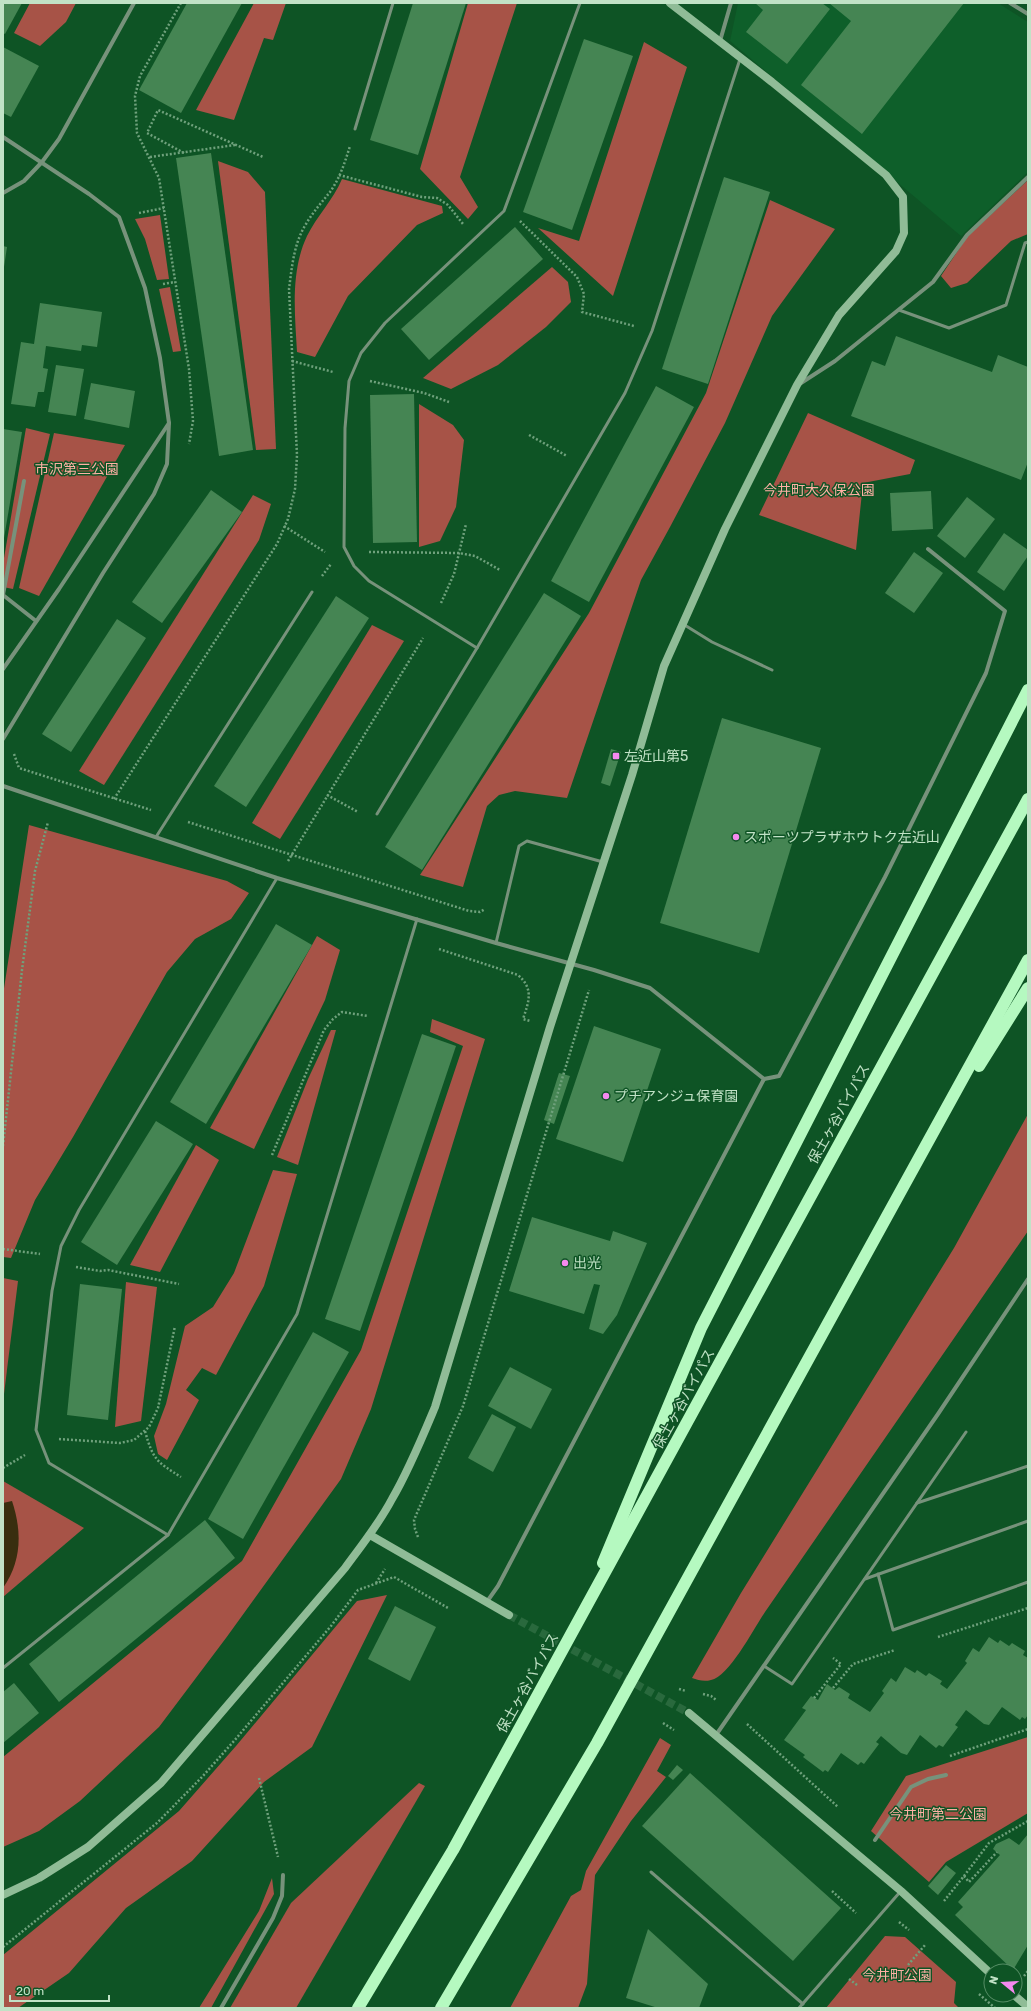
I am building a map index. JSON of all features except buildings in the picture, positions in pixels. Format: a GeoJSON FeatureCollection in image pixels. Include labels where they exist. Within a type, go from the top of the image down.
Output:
{"type":"FeatureCollection","features":[{"type":"Feature","properties":{"kind":"highway"},"geometry":{"type":"LineString","coordinates":[[581,1617],[701,1328],[1028,690]]}},
{"type":"Feature","properties":{"kind":"highway","name":"保土ヶ谷バイパス"},"geometry":{"type":"LineString","coordinates":[[358,2008],[453,1850],[1028,799]]}},
{"type":"Feature","properties":{"kind":"highway"},"geometry":{"type":"LineString","coordinates":[[441,2008],[597,1743],[1028,960]]}},
{"type":"Feature","properties":{"kind":"highway"},"geometry":{"type":"LineString","coordinates":[[914,1169],[1028,988]]}},
{"type":"Feature","properties":{"kind":"street"},"geometry":{"type":"LineString","coordinates":[[3,193],[24,182],[42,162],[59,139],[134,3]]}},
{"type":"Feature","properties":{"kind":"street"},"geometry":{"type":"LineString","coordinates":[[3,1895],[39,1878],[88,1847],[161,1783],[304,1616],[370,1534],[395,1494],[414,1456],[435,1407],[550,1027],[604,863],[664,666],[725,530],[797,385],[839,315],[896,251],[904,233],[903,197],[886,175],[741,57],[670,3]]}},
{"type":"Feature","properties":{"kind":"street"},"geometry":{"type":"LineString","coordinates":[[720,41],[731,3]]}},
{"type":"Feature","properties":{"kind":"street"},"geometry":{"type":"LineString","coordinates":[[1010,3],[1028,14]]}},
{"type":"Feature","properties":{"kind":"street"},"geometry":{"type":"LineString","coordinates":[[3,137],[89,194],[118,217],[145,288],[160,358],[169,423],[168,464],[154,494],[103,573],[3,739]]}},
{"type":"Feature","properties":{"kind":"street"},"geometry":{"type":"LineString","coordinates":[[797,385],[835,361],[934,282],[967,235],[1028,177]]}},
{"type":"Feature","properties":{"kind":"street"},"geometry":{"type":"LineString","coordinates":[[3,669],[169,423]]}},
{"type":"Feature","properties":{"kind":"street"},"geometry":{"type":"LineString","coordinates":[[24,481],[3,596],[36,621]]}},
{"type":"Feature","properties":{"kind":"street"},"geometry":{"type":"LineString","coordinates":[[3,786],[277,878],[496,944],[594,970],[650,988],[764,1079],[779,1076],[886,877],[986,673],[1005,611],[928,550]]}},
{"type":"Feature","properties":{"kind":"street"},"geometry":{"type":"LineString","coordinates":[[486,1603],[498,1586],[764,1079]]}},
{"type":"Feature","properties":{"kind":"street"},"geometry":{"type":"LineString","coordinates":[[716,1735],[938,1414],[1028,1278]]}},
{"type":"Feature","properties":{"kind":"street"},"geometry":{"type":"LineString","coordinates":[[370,1534],[508,1615]]}},
{"type":"Feature","properties":{"kind":"street"},"geometry":{"type":"LineString","coordinates":[[689,1713],[901,1891],[983,1967]]}},
{"type":"Feature","properties":{"kind":"street"},"geometry":{"type":"LineString","coordinates":[[875,1840],[911,1787],[922,1781],[946,1775]]}},
{"type":"Feature","properties":{"kind":"street"},"geometry":{"type":"LineString","coordinates":[[221,2008],[272,1918],[282,1896],[283,1875]]}},
{"type":"Feature","properties":{"kind":"lane"},"geometry":{"type":"LineString","coordinates":[[355,129],[393,3]]}},
{"type":"Feature","properties":{"kind":"lane"},"geometry":{"type":"LineString","coordinates":[[477,648],[369,581],[354,566],[346,552],[344,547],[345,428],[350,381],[361,353],[385,323],[504,211],[580,3]]}},
{"type":"Feature","properties":{"kind":"lane"},"geometry":{"type":"LineString","coordinates":[[377,814],[477,648],[625,393],[652,331],[741,57]]}},
{"type":"Feature","properties":{"kind":"lane"},"geometry":{"type":"LineString","coordinates":[[898,310],[949,328],[1006,305],[1026,243],[1028,242]]}},
{"type":"Feature","properties":{"kind":"lane"},"geometry":{"type":"LineString","coordinates":[[156,837],[312,592]]}},
{"type":"Feature","properties":{"kind":"lane"},"geometry":{"type":"LineString","coordinates":[[682,623],[712,642],[772,670]]}},
{"type":"Feature","properties":{"kind":"lane"},"geometry":{"type":"LineString","coordinates":[[496,944],[519,846],[527,841],[604,863]]}},
{"type":"Feature","properties":{"kind":"lane"},"geometry":{"type":"LineString","coordinates":[[168,1535],[49,1464],[36,1430],[52,1291],[61,1246],[79,1210],[277,878]]}},
{"type":"Feature","properties":{"kind":"lane"},"geometry":{"type":"LineString","coordinates":[[3,1668],[168,1535],[297,1314],[417,919]]}},
{"type":"Feature","properties":{"kind":"lane"},"geometry":{"type":"LineString","coordinates":[[764,1666],[792,1684],[966,1432]]}},
{"type":"Feature","properties":{"kind":"lane"},"geometry":{"type":"LineString","coordinates":[[917,1504],[1028,1466]]}},
{"type":"Feature","properties":{"kind":"lane"},"geometry":{"type":"LineString","coordinates":[[865,1579],[1028,1521]]}},
{"type":"Feature","properties":{"kind":"lane"},"geometry":{"type":"LineString","coordinates":[[878,1574],[893,1630],[1028,1582]]}},
{"type":"Feature","properties":{"kind":"lane"},"geometry":{"type":"LineString","coordinates":[[651,1872],[803,2004]]}},
{"type":"Feature","properties":{"kind":"lane"},"geometry":{"type":"LineString","coordinates":[[799,2008],[901,1891]]}},
{"type":"Feature","properties":{"kind":"path"},"geometry":{"type":"LineString","coordinates":[[168,464],[189,448],[193,422],[189,369],[159,178],[137,133],[135,96],[140,76],[181,3]]}},
{"type":"Feature","properties":{"kind":"path"},"geometry":{"type":"LineString","coordinates":[[184,153],[147,133],[158,110],[263,157]]}},
{"type":"Feature","properties":{"kind":"path"},"geometry":{"type":"LineString","coordinates":[[104,820],[114,799],[277,544],[284,526],[295,488],[297,455],[289,289],[297,244],[305,224],[331,191],[339,175],[355,129]]}},
{"type":"Feature","properties":{"kind":"path"},"geometry":{"type":"LineString","coordinates":[[150,158],[236,145]]}},
{"type":"Feature","properties":{"kind":"path"},"geometry":{"type":"LineString","coordinates":[[339,175],[422,198],[436,198],[448,205],[475,239]]}},
{"type":"Feature","properties":{"kind":"path"},"geometry":{"type":"LineString","coordinates":[[134,213],[164,208]]}},
{"type":"Feature","properties":{"kind":"path"},"geometry":{"type":"LineString","coordinates":[[504,211],[521,221],[578,277],[584,294],[582,312],[652,331]]}},
{"type":"Feature","properties":{"kind":"path"},"geometry":{"type":"LineString","coordinates":[[169,284],[175,282]]}},
{"type":"Feature","properties":{"kind":"path"},"geometry":{"type":"LineString","coordinates":[[292,361],[424,393],[449,402]]}},
{"type":"Feature","properties":{"kind":"path"},"geometry":{"type":"LineString","coordinates":[[529,435],[584,465]]}},
{"type":"Feature","properties":{"kind":"path"},"geometry":{"type":"LineString","coordinates":[[277,878],[434,621],[454,574],[466,524]]}},
{"type":"Feature","properties":{"kind":"path"},"geometry":{"type":"LineString","coordinates":[[284,526],[334,559],[346,552],[460,553],[475,556],[517,579]]}},
{"type":"Feature","properties":{"kind":"path"},"geometry":{"type":"LineString","coordinates":[[13,750],[15,761],[20,768],[114,799],[469,911],[480,912],[489,906]]}},
{"type":"Feature","properties":{"kind":"path"},"geometry":{"type":"LineString","coordinates":[[327,795],[372,820],[377,814]]}},
{"type":"Feature","properties":{"kind":"path"},"geometry":{"type":"LineString","coordinates":[[3,1146],[22,970],[35,871],[44,833],[55,803]]}},
{"type":"Feature","properties":{"kind":"path"},"geometry":{"type":"LineString","coordinates":[[411,940],[518,975],[525,981],[529,993],[523,1019],[576,1035]]}},
{"type":"Feature","properties":{"kind":"path"},"geometry":{"type":"LineString","coordinates":[[421,1539],[415,1529],[414,1520],[463,1406],[576,1035],[594,970]]}},
{"type":"Feature","properties":{"kind":"path"},"geometry":{"type":"LineString","coordinates":[[272,1155],[324,1030],[333,1019],[342,1012],[360,1014],[386,1020]]}},
{"type":"Feature","properties":{"kind":"path"},"geometry":{"type":"LineString","coordinates":[[3,1249],[59,1257]]}},
{"type":"Feature","properties":{"kind":"path"},"geometry":{"type":"LineString","coordinates":[[58,1264],[100,1271],[108,1270],[179,1284]]}},
{"type":"Feature","properties":{"kind":"path"},"geometry":{"type":"LineString","coordinates":[[3,1468],[16,1459],[43,1447],[55,1438],[120,1443],[134,1440],[145,1431],[149,1427],[158,1408],[175,1326]]}},
{"type":"Feature","properties":{"kind":"path"},"geometry":{"type":"LineString","coordinates":[[145,1431],[149,1447],[159,1463],[197,1487]]}},
{"type":"Feature","properties":{"kind":"path"},"geometry":{"type":"LineString","coordinates":[[3,1947],[157,1823],[177,1804],[234,1741],[331,1626],[358,1590],[394,1577],[455,1611]]}},
{"type":"Feature","properties":{"kind":"path"},"geometry":{"type":"LineString","coordinates":[[933,1638],[1028,1608]]}},
{"type":"Feature","properties":{"kind":"path"},"geometry":{"type":"LineString","coordinates":[[833,1688],[852,1664],[896,1650]]}},
{"type":"Feature","properties":{"kind":"path"},"geometry":{"type":"LineString","coordinates":[[814,1698],[841,1664],[832,1657],[827,1663]]}},
{"type":"Feature","properties":{"kind":"path"},"geometry":{"type":"LineString","coordinates":[[947,1757],[1028,1730]]}},
{"type":"Feature","properties":{"kind":"path"},"geometry":{"type":"LineString","coordinates":[[259,1778],[283,1875]]}},
{"type":"Feature","properties":{"kind":"path"},"geometry":{"type":"LineString","coordinates":[[944,1901],[989,1843],[1028,1821]]}},
{"type":"Feature","properties":{"kind":"path"},"geometry":{"type":"LineString","coordinates":[[964,1876],[969,1882],[997,1852]]}},
{"type":"Feature","properties":{"kind":"path"},"geometry":{"type":"LineString","coordinates":[[832,1890],[856,1913]]}},
{"type":"Feature","properties":{"kind":"path"},"geometry":{"type":"LineString","coordinates":[[908,1965],[925,1945]]}},
{"type":"Feature","properties":{"kind":"shaded area"},"geometry":{"type":"Polygon","coordinates":[[[738,3],[998,3],[1028,22],[1028,172],[961,236],[730,41],[738,3]]]}},
{"type":"Feature","properties":{"kind":"shaded area"},"geometry":{"type":"Polygon","coordinates":[[[12,1501],[19,1535],[17,1557],[14,1567],[3,1588],[3,1503],[12,1501]]]}},
{"type":"Feature","properties":{"kind":"green space"},"geometry":{"type":"Polygon","coordinates":[[[30,3],[76,3],[66,22],[40,46],[14,33],[30,3]]]}},
{"type":"Feature","properties":{"kind":"green space"},"geometry":{"type":"Polygon","coordinates":[[[254,3],[286,3],[273,40],[264,38],[234,120],[196,110],[254,3]]]}},
{"type":"Feature","properties":{"kind":"green space"},"geometry":{"type":"Polygon","coordinates":[[[468,3],[517,3],[460,177],[478,207],[468,219],[420,169],[468,3]]]}},
{"type":"Feature","properties":{"kind":"green space"},"geometry":{"type":"Polygon","coordinates":[[[644,42],[687,67],[613,296],[538,228],[579,241],[644,42]]]}},
{"type":"Feature","properties":{"kind":"green space"},"geometry":{"type":"Polygon","coordinates":[[[218,161],[248,172],[265,192],[276,449],[256,450],[218,161]]]}},
{"type":"Feature","properties":{"kind":"green space"},"geometry":{"type":"Polygon","coordinates":[[[342,179],[442,206],[443,213],[417,225],[348,296],[315,357],[297,352],[295,293],[298,264],[307,236],[342,179]]]}},
{"type":"Feature","properties":{"kind":"green space"},"geometry":{"type":"Polygon","coordinates":[[[1028,180],[1028,234],[1011,241],[967,283],[951,288],[941,276],[967,237],[1028,180]]]}},
{"type":"Feature","properties":{"kind":"green space"},"geometry":{"type":"Polygon","coordinates":[[[770,200],[835,229],[772,316],[725,423],[641,580],[567,798],[515,791],[499,795],[487,806],[463,887],[420,875],[589,613],[706,393],[770,200]]]}},
{"type":"Feature","properties":{"kind":"green space"},"geometry":{"type":"Polygon","coordinates":[[[160,215],[169,279],[157,280],[145,239],[135,219],[160,215]]]}},
{"type":"Feature","properties":{"kind":"green space"},"geometry":{"type":"Polygon","coordinates":[[[552,267],[568,282],[571,302],[546,327],[498,365],[451,389],[423,378],[552,267]]]}},
{"type":"Feature","properties":{"kind":"green space"},"geometry":{"type":"Polygon","coordinates":[[[170,287],[181,351],[173,352],[159,289],[170,287]]]}},
{"type":"Feature","properties":{"kind":"green space"},"geometry":{"type":"Polygon","coordinates":[[[419,404],[453,425],[464,440],[456,507],[440,541],[419,547],[419,404]]]}},
{"type":"Feature","properties":{"kind":"green space","name":"今井町大久保公園"},"geometry":{"type":"Polygon","coordinates":[[[808,413],[915,460],[910,474],[863,483],[856,550],[759,515],[808,413]]]}},
{"type":"Feature","properties":{"kind":"green space"},"geometry":{"type":"Polygon","coordinates":[[[26,428],[50,434],[13,589],[3,587],[3,564],[26,428]]]}},
{"type":"Feature","properties":{"kind":"green space","name":"市沢第三公園"},"geometry":{"type":"Polygon","coordinates":[[[54,433],[125,445],[39,596],[19,588],[54,433]]]}},
{"type":"Feature","properties":{"kind":"green space"},"geometry":{"type":"Polygon","coordinates":[[[253,495],[271,504],[259,540],[104,785],[79,771],[253,495]]]}},
{"type":"Feature","properties":{"kind":"green space"},"geometry":{"type":"Polygon","coordinates":[[[372,625],[404,641],[280,839],[252,823],[372,625]]]}},
{"type":"Feature","properties":{"kind":"green space"},"geometry":{"type":"Polygon","coordinates":[[[29,825],[227,881],[249,893],[231,919],[195,939],[167,972],[73,1137],[35,1200],[11,1258],[3,1257],[3,995],[29,825]]]}},
{"type":"Feature","properties":{"kind":"green space"},"geometry":{"type":"Polygon","coordinates":[[[317,936],[340,950],[325,1000],[254,1149],[210,1128],[317,936]]]}},
{"type":"Feature","properties":{"kind":"green space"},"geometry":{"type":"Polygon","coordinates":[[[432,1019],[485,1039],[371,1409],[341,1479],[226,1638],[159,1727],[80,1801],[39,1831],[3,1847],[3,1757],[242,1561],[361,1350],[463,1046],[430,1032],[432,1019]]]}},
{"type":"Feature","properties":{"kind":"green space"},"geometry":{"type":"Polygon","coordinates":[[[331,1030],[336,1030],[298,1165],[277,1157],[308,1079],[331,1030]]]}},
{"type":"Feature","properties":{"kind":"green space"},"geometry":{"type":"Polygon","coordinates":[[[1028,1114],[1028,1231],[765,1612],[741,1651],[718,1677],[708,1681],[692,1678],[741,1593],[954,1248],[1028,1114]]]}},
{"type":"Feature","properties":{"kind":"green space"},"geometry":{"type":"Polygon","coordinates":[[[196,1145],[219,1160],[160,1272],[130,1265],[196,1145]]]}},
{"type":"Feature","properties":{"kind":"green space"},"geometry":{"type":"Polygon","coordinates":[[[273,1170],[297,1174],[264,1286],[216,1375],[202,1368],[186,1390],[199,1400],[167,1460],[158,1454],[154,1436],[166,1404],[185,1326],[213,1307],[234,1273],[273,1170]]]}},
{"type":"Feature","properties":{"kind":"green space"},"geometry":{"type":"Polygon","coordinates":[[[3,1278],[18,1281],[3,1402],[3,1278]]]}},
{"type":"Feature","properties":{"kind":"green space"},"geometry":{"type":"Polygon","coordinates":[[[126,1282],[157,1287],[141,1421],[115,1427],[126,1282]]]}},
{"type":"Feature","properties":{"kind":"green space"},"geometry":{"type":"Polygon","coordinates":[[[3,1481],[84,1528],[3,1597],[3,1481]]]}},
{"type":"Feature","properties":{"kind":"green space"},"geometry":{"type":"Polygon","coordinates":[[[387,1595],[312,1747],[264,1782],[192,1861],[126,1908],[69,1973],[18,2008],[3,2008],[3,1955],[179,1811],[236,1746],[357,1601],[387,1595]]]}},
{"type":"Feature","properties":{"kind":"green space","name":"今井町第二公園"},"geometry":{"type":"Polygon","coordinates":[[[1028,1737],[1028,1813],[946,1862],[929,1882],[871,1831],[906,1776],[1028,1737]]]}},
{"type":"Feature","properties":{"kind":"green space"},"geometry":{"type":"Polygon","coordinates":[[[660,1738],[671,1745],[657,1771],[666,1777],[631,1821],[595,1875],[587,1984],[578,2008],[510,2008],[571,1896],[581,1890],[586,1871],[660,1738]]]}},
{"type":"Feature","properties":{"kind":"green space"},"geometry":{"type":"Polygon","coordinates":[[[419,1783],[425,1786],[296,2008],[230,2008],[291,1903],[419,1783]]]}},
{"type":"Feature","properties":{"kind":"green space"},"geometry":{"type":"Polygon","coordinates":[[[272,1878],[274,1894],[211,2008],[199,2008],[259,1911],[272,1878]]]}},
{"type":"Feature","properties":{"kind":"green space","name":"今井町公園"},"geometry":{"type":"Polygon","coordinates":[[[885,1936],[905,1937],[956,1982],[954,2003],[959,2008],[826,2008],[885,1936]]]}},
{"type":"Feature","properties":{"kind":"tunnel"},"geometry":{"type":"LineString","coordinates":[[509,1615],[689,1713]]}},
{"type":"Feature","properties":{"kind":"place","name":"左近山第5"},"geometry":{"type":"Point","coordinates":[616,756]}},
{"type":"Feature","properties":{"kind":"place","name":"スポーツプラザホウトク左近山"},"geometry":{"type":"Point","coordinates":[736,837]}},
{"type":"Feature","properties":{"kind":"place","name":"プチアンジュ保育園"},"geometry":{"type":"Point","coordinates":[606,1096]}},
{"type":"Feature","properties":{"kind":"place","name":"出光"},"geometry":{"type":"Point","coordinates":[565,1263]}}]}
